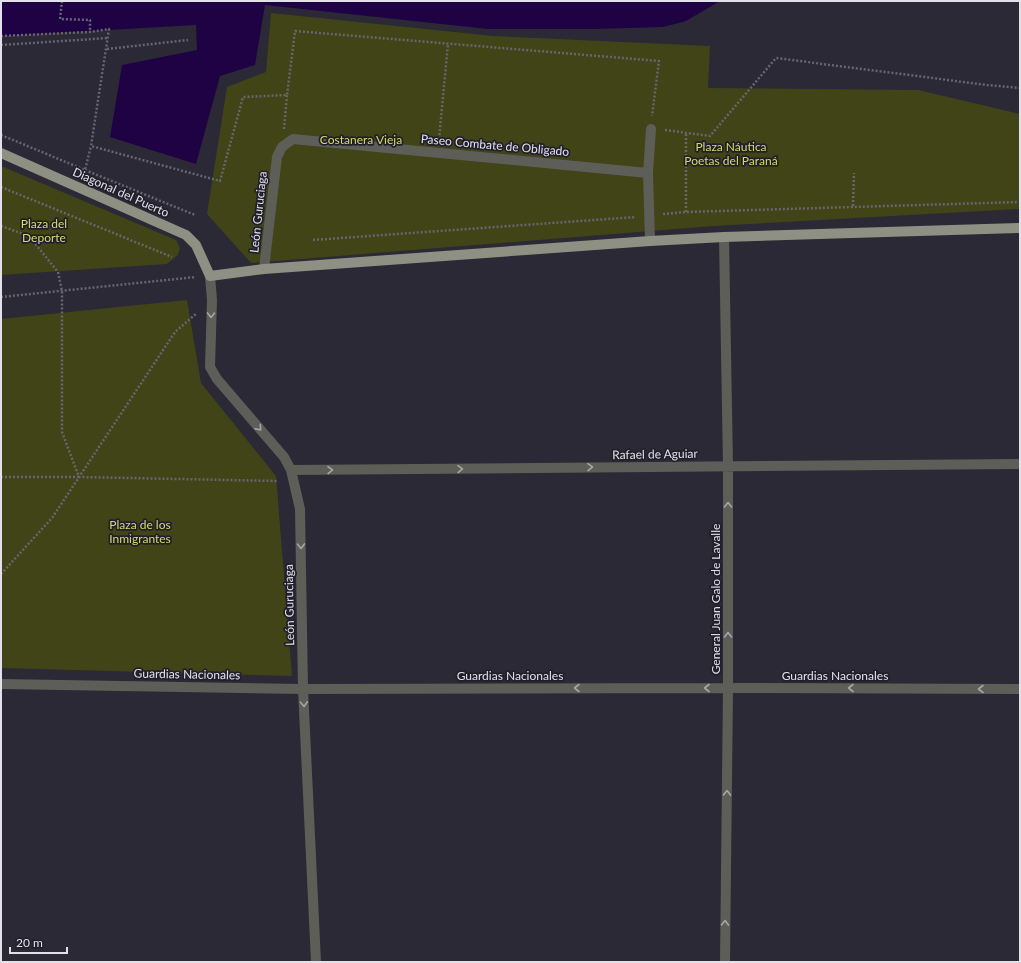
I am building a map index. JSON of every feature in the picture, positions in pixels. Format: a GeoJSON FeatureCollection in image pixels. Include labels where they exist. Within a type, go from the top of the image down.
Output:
{"type":"FeatureCollection","features":[{"type":"Feature","properties":{"kind":"main road","name":"Diagonal del Puerto"},"geometry":{"type":"LineString","coordinates":[[1,153],[186,235],[196,245],[210,276]]}},
{"type":"Feature","properties":{"kind":"main road"},"geometry":{"type":"LineString","coordinates":[[210,276],[264,269],[650,240],[1020,228]]}},
{"type":"Feature","properties":{"kind":"street"},"geometry":{"type":"LineString","coordinates":[[650,240],[648,173],[651,129]]}},
{"type":"Feature","properties":{"kind":"street","name":"Paseo Combate de Obligado"},"geometry":{"type":"LineString","coordinates":[[282,147],[293,139],[648,173]]}},
{"type":"Feature","properties":{"kind":"street","name":"León Guruciaga"},"geometry":{"type":"LineString","coordinates":[[264,269],[277,157],[282,147]]}},
{"type":"Feature","properties":{"kind":"street","name":"General Juan Galo de Lavalle"},"geometry":{"type":"LineString","coordinates":[[724,237],[728,466],[728,688],[725,962]]}},
{"type":"Feature","properties":{"kind":"street","name":"León Guruciaga"},"geometry":{"type":"LineString","coordinates":[[210,276],[212,300],[210,367],[217,379],[284,457],[291,470],[300,509],[303,689],[316,962]]}},
{"type":"Feature","properties":{"kind":"street","name":"Rafael de Aguiar"},"geometry":{"type":"LineString","coordinates":[[291,470],[1020,464]]}},
{"type":"Feature","properties":{"kind":"street","name":"Guardias Nacionales"},"geometry":{"type":"LineString","coordinates":[[1,684],[303,689],[1020,689]]}},
{"type":"Feature","properties":{"kind":"path"},"geometry":{"type":"LineString","coordinates":[[62,1],[60,19],[90,20],[90,32]]}},
{"type":"Feature","properties":{"kind":"path"},"geometry":{"type":"LineString","coordinates":[[1,36],[90,32],[109,29],[107,50],[91,146],[85,170]]}},
{"type":"Feature","properties":{"kind":"path"},"geometry":{"type":"LineString","coordinates":[[282,147],[295,31],[659,61],[651,129],[710,136],[776,58],[1020,88]]}},
{"type":"Feature","properties":{"kind":"path"},"geometry":{"type":"LineString","coordinates":[[1,45],[108,38]]}},
{"type":"Feature","properties":{"kind":"path"},"geometry":{"type":"LineString","coordinates":[[107,50],[188,40]]}},
{"type":"Feature","properties":{"kind":"path"},"geometry":{"type":"LineString","coordinates":[[438,153],[448,44]]}},
{"type":"Feature","properties":{"kind":"path"},"geometry":{"type":"LineString","coordinates":[[91,146],[220,181],[243,97],[287,95]]}},
{"type":"Feature","properties":{"kind":"path"},"geometry":{"type":"LineString","coordinates":[[686,133],[686,212]]}},
{"type":"Feature","properties":{"kind":"path"},"geometry":{"type":"LineString","coordinates":[[1,135],[195,215]]}},
{"type":"Feature","properties":{"kind":"path"},"geometry":{"type":"LineString","coordinates":[[853,206],[854,173]]}},
{"type":"Feature","properties":{"kind":"path"},"geometry":{"type":"LineString","coordinates":[[1,187],[172,257]]}},
{"type":"Feature","properties":{"kind":"path"},"geometry":{"type":"LineString","coordinates":[[313,240],[650,216],[673,212],[1020,202]]}},
{"type":"Feature","properties":{"kind":"path"},"geometry":{"type":"LineString","coordinates":[[1,226],[29,236],[58,272],[62,291],[62,432],[79,477]]}},
{"type":"Feature","properties":{"kind":"path"},"geometry":{"type":"LineString","coordinates":[[1,297],[210,276]]}},
{"type":"Feature","properties":{"kind":"path"},"geometry":{"type":"LineString","coordinates":[[1,574],[52,518],[175,332],[212,300]]}},
{"type":"Feature","properties":{"kind":"path"},"geometry":{"type":"LineString","coordinates":[[1,477],[293,481]]}},
{"type":"Feature","properties":{"kind":"green space","name":"Costanera Vieja"},"geometry":{"type":"Polygon","coordinates":[[[271,13],[493,36],[710,46],[708,88],[918,90],[1020,114],[1020,209],[713,226],[251,263],[207,214],[227,87],[266,72],[271,13]]]}},
{"type":"Feature","properties":{"kind":"green space","name":"Plaza del Deporte"},"geometry":{"type":"Polygon","coordinates":[[[1,166],[176,240],[180,248],[178,255],[167,264],[1,275],[1,166]]]}},
{"type":"Feature","properties":{"kind":"green space","name":"Plaza de los Inmigrantes"},"geometry":{"type":"Polygon","coordinates":[[[187,300],[201,383],[276,476],[292,676],[1,668],[1,319],[187,300]]]}},
{"type":"Feature","properties":{"kind":"shaded area"},"geometry":{"type":"Polygon","coordinates":[[[1,1],[720,1],[686,21],[663,27],[594,29],[488,29],[265,5],[255,65],[220,76],[196,164],[110,137],[122,65],[197,50],[196,25],[1,36],[1,1]]]}},
{"type":"Feature","properties":{"kind":"park label","name":"Plaza Náutica Poetas del Paraná"},"geometry":{"type":"Point","coordinates":[731,153]}}]}
